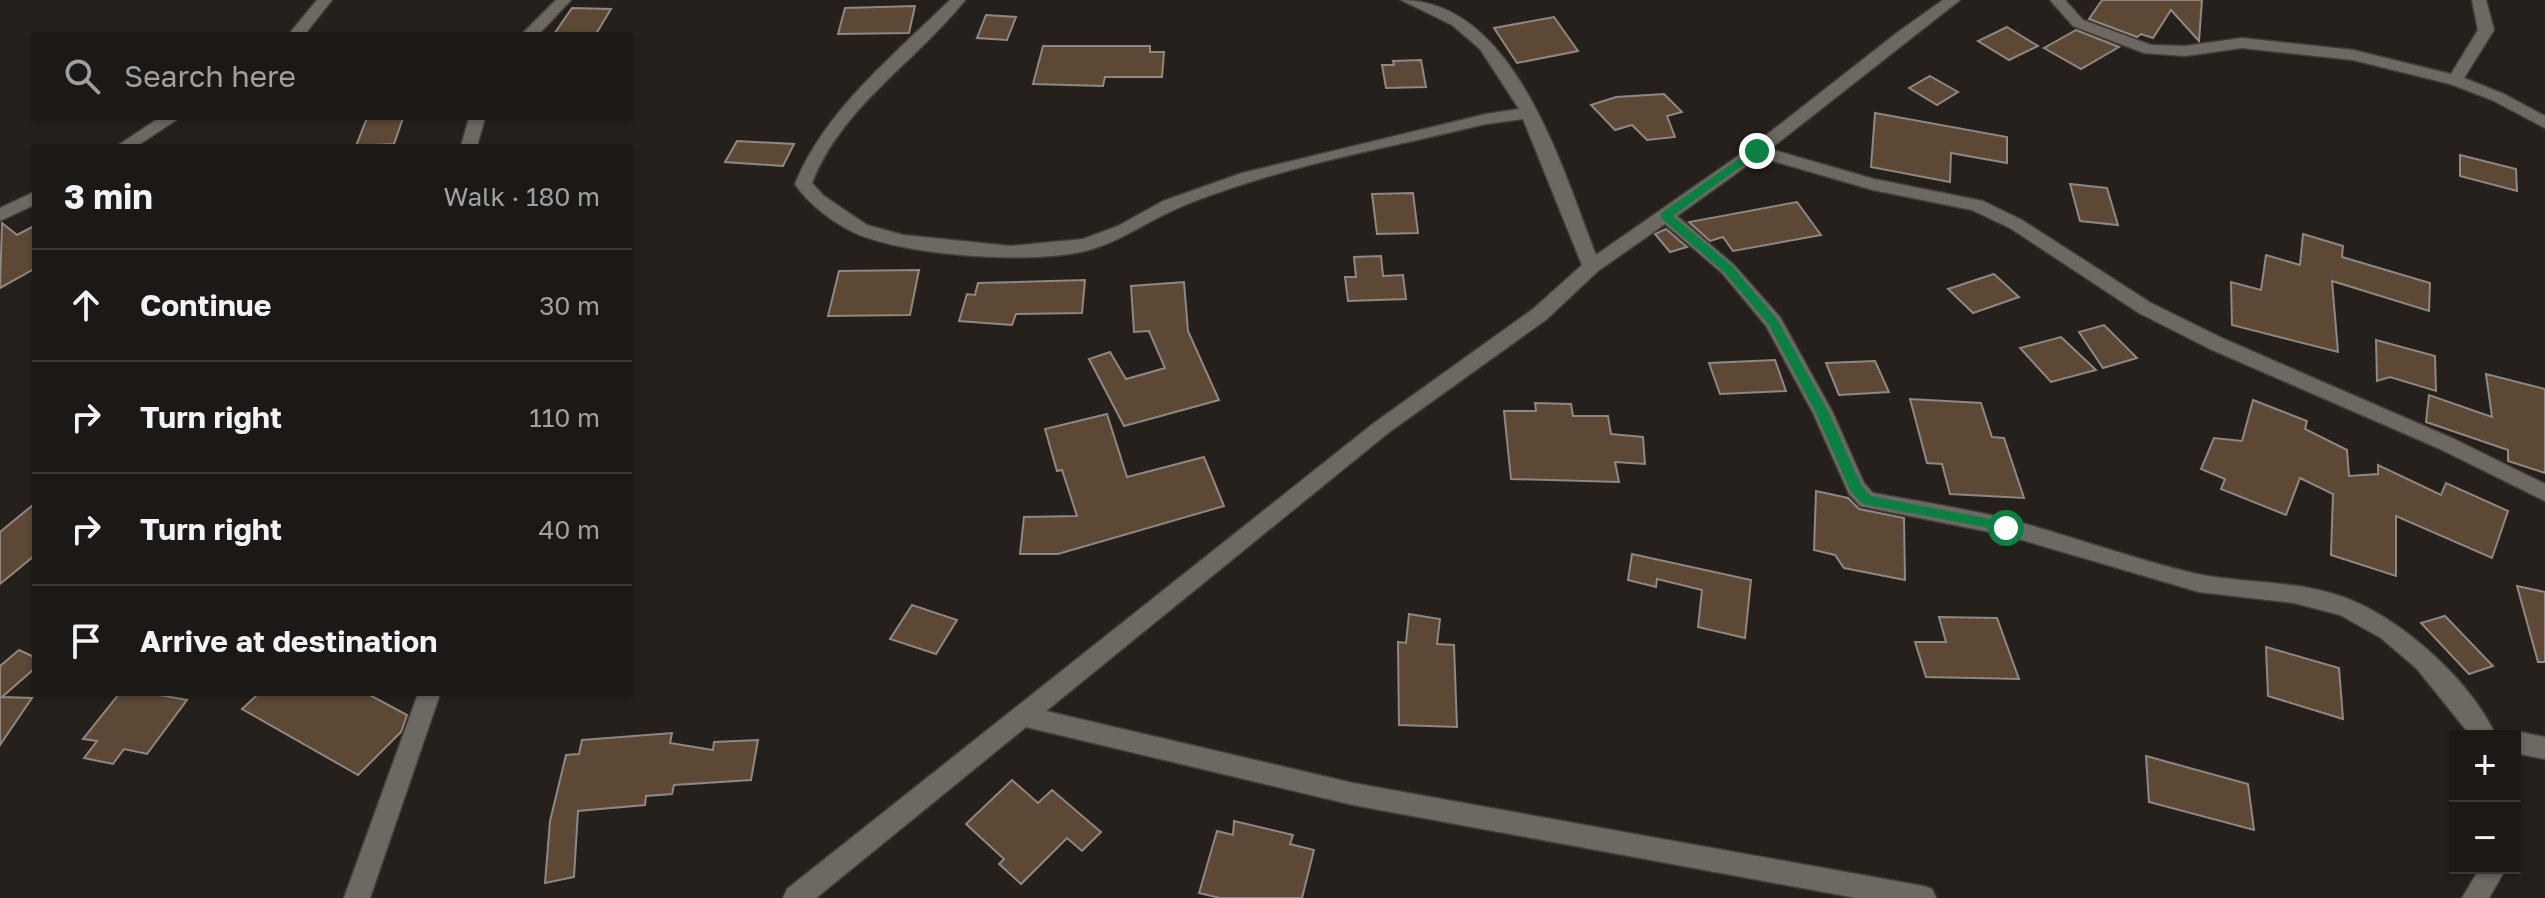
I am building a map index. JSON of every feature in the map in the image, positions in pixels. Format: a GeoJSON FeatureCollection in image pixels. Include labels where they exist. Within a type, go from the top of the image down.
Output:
{"type":"FeatureCollection","features":[{"type":"Feature","properties":{"kind":"street"},"geometry":{"type":"LineString","coordinates":[[299,32],[325,0]]}},
{"type":"Feature","properties":{"kind":"street"},"geometry":{"type":"LineString","coordinates":[[532,32],[564,0]]}},
{"type":"Feature","properties":{"kind":"street"},"geometry":{"type":"LineString","coordinates":[[958,0],[863,99],[807,169],[803,184],[861,229],[903,241],[1011,252],[1085,245],[1124,230],[1169,205],[1248,177],[1486,119],[1529,113]]}},
{"type":"Feature","properties":{"kind":"street"},"geometry":{"type":"LineString","coordinates":[[1408,0],[1463,25],[1475,35],[1509,79],[1529,113],[1592,267]]}},
{"type":"Feature","properties":{"kind":"street"},"geometry":{"type":"LineString","coordinates":[[796,898],[1381,428],[1540,314],[1592,267],[1757,151],[1903,35],[1953,0]]}},
{"type":"Feature","properties":{"kind":"street"},"geometry":{"type":"LineString","coordinates":[[2057,0],[2078,23],[2149,50],[2185,51],[2242,43],[2353,55],[2455,80],[2498,97],[2545,123]]}},
{"type":"Feature","properties":{"kind":"street"},"geometry":{"type":"LineString","coordinates":[[2455,80],[2486,30],[2479,0]]}},
{"type":"Feature","properties":{"kind":"street"},"geometry":{"type":"LineString","coordinates":[[128,144],[168,120]]}},
{"type":"Feature","properties":{"kind":"street"},"geometry":{"type":"LineString","coordinates":[[470,144],[476,120]]}},
{"type":"Feature","properties":{"kind":"street"},"geometry":{"type":"LineString","coordinates":[[1757,151],[1873,184],[1977,205],[2016,224],[2145,308],[2217,344],[2447,444],[2545,493]]}},
{"type":"Feature","properties":{"kind":"street"},"geometry":{"type":"LineString","coordinates":[[0,215],[32,199]]}},
{"type":"Feature","properties":{"kind":"street"},"geometry":{"type":"LineString","coordinates":[[1665,215],[1728,269],[1773,322],[1823,413],[1856,488],[1867,500],[2006,528],[2139,570],[2231,590],[2321,598],[2350,609],[2401,639],[2450,688],[2481,730]]}},
{"type":"Feature","properties":{"kind":"street"},"geometry":{"type":"LineString","coordinates":[[357,898],[428,696]]}},
{"type":"Feature","properties":{"kind":"street"},"geometry":{"type":"LineString","coordinates":[[1021,716],[1353,794],[1923,898]]}},
{"type":"Feature","properties":{"kind":"street"},"geometry":{"type":"LineString","coordinates":[[2521,743],[2545,748]]}},
{"type":"Feature","properties":{"kind":"street"},"geometry":{"type":"LineString","coordinates":[[2475,898],[2490,874]]}},
{"type":"Feature","properties":{"kind":"building"},"geometry":{"type":"Polygon","coordinates":[[[2102,0],[2202,0],[2199,41],[2171,10],[2153,38],[2141,34],[2137,37],[2089,19],[2102,0]]]}},
{"type":"Feature","properties":{"kind":"building"},"geometry":{"type":"Polygon","coordinates":[[[915,6],[909,33],[838,34],[845,8],[915,6]]]}},
{"type":"Feature","properties":{"kind":"building"},"geometry":{"type":"Polygon","coordinates":[[[572,8],[611,9],[597,32],[555,32],[572,8]]]}},
{"type":"Feature","properties":{"kind":"building"},"geometry":{"type":"Polygon","coordinates":[[[986,15],[1016,17],[1007,40],[977,38],[986,15]]]}},
{"type":"Feature","properties":{"kind":"building"},"geometry":{"type":"Polygon","coordinates":[[[1554,17],[1578,51],[1517,63],[1494,28],[1554,17]]]}},
{"type":"Feature","properties":{"kind":"building"},"geometry":{"type":"Polygon","coordinates":[[[2007,27],[2038,46],[2009,60],[1978,41],[2007,27]]]}},
{"type":"Feature","properties":{"kind":"building"},"geometry":{"type":"Polygon","coordinates":[[[2076,30],[2119,47],[2081,69],[2044,48],[2076,30]]]}},
{"type":"Feature","properties":{"kind":"building"},"geometry":{"type":"Polygon","coordinates":[[[1043,46],[1150,46],[1150,52],[1164,52],[1162,77],[1105,77],[1103,86],[1033,84],[1043,46]]]}},
{"type":"Feature","properties":{"kind":"building"},"geometry":{"type":"Polygon","coordinates":[[[1421,60],[1426,87],[1386,88],[1382,65],[1394,65],[1393,61],[1421,60]]]}},
{"type":"Feature","properties":{"kind":"building"},"geometry":{"type":"Polygon","coordinates":[[[1930,76],[1958,92],[1937,105],[1909,88],[1930,76]]]}},
{"type":"Feature","properties":{"kind":"building"},"geometry":{"type":"Polygon","coordinates":[[[1664,94],[1682,112],[1667,116],[1675,137],[1647,140],[1632,125],[1615,130],[1591,105],[1616,97],[1664,94]]]}},
{"type":"Feature","properties":{"kind":"building"},"geometry":{"type":"Polygon","coordinates":[[[1875,113],[2007,137],[2007,163],[1951,153],[1950,182],[1871,167],[1875,113]]]}},
{"type":"Feature","properties":{"kind":"building"},"geometry":{"type":"Polygon","coordinates":[[[366,120],[402,120],[394,144],[357,144],[366,120]]]}},
{"type":"Feature","properties":{"kind":"building"},"geometry":{"type":"Polygon","coordinates":[[[737,141],[794,144],[783,166],[725,162],[737,141]]]}},
{"type":"Feature","properties":{"kind":"building"},"geometry":{"type":"Polygon","coordinates":[[[2460,155],[2516,169],[2517,191],[2460,176],[2460,155]]]}},
{"type":"Feature","properties":{"kind":"building"},"geometry":{"type":"Polygon","coordinates":[[[2070,184],[2107,188],[2118,225],[2080,221],[2070,184]]]}},
{"type":"Feature","properties":{"kind":"building"},"geometry":{"type":"Polygon","coordinates":[[[1413,193],[1418,233],[1377,234],[1372,194],[1413,193]]]}},
{"type":"Feature","properties":{"kind":"building"},"geometry":{"type":"Polygon","coordinates":[[[1797,202],[1821,235],[1733,251],[1723,237],[1710,241],[1689,222],[1797,202]]]}},
{"type":"Feature","properties":{"kind":"building"},"geometry":{"type":"Polygon","coordinates":[[[2,223],[17,235],[32,227],[32,270],[0,288],[2,223]]]}},
{"type":"Feature","properties":{"kind":"building"},"geometry":{"type":"Polygon","coordinates":[[[1666,229],[1687,247],[1670,252],[1655,234],[1666,229]]]}},
{"type":"Feature","properties":{"kind":"building"},"geometry":{"type":"Polygon","coordinates":[[[2303,234],[2343,246],[2342,257],[2430,283],[2429,311],[2332,281],[2338,352],[2232,325],[2231,282],[2261,290],[2266,255],[2300,265],[2303,234]]]}},
{"type":"Feature","properties":{"kind":"building"},"geometry":{"type":"Polygon","coordinates":[[[1381,256],[1383,276],[1403,275],[1406,299],[1348,301],[1345,277],[1356,277],[1354,257],[1381,256]]]}},
{"type":"Feature","properties":{"kind":"building"},"geometry":{"type":"Polygon","coordinates":[[[919,270],[910,315],[828,316],[839,271],[919,270]]]}},
{"type":"Feature","properties":{"kind":"building"},"geometry":{"type":"Polygon","coordinates":[[[1994,274],[2019,297],[1973,313],[1948,289],[1994,274]]]}},
{"type":"Feature","properties":{"kind":"building"},"geometry":{"type":"Polygon","coordinates":[[[1085,280],[1082,313],[1016,314],[1012,325],[959,321],[967,294],[975,295],[978,283],[1085,280]]]}},
{"type":"Feature","properties":{"kind":"building"},"geometry":{"type":"Polygon","coordinates":[[[1184,282],[1188,331],[1219,400],[1124,426],[1089,359],[1110,352],[1126,379],[1165,368],[1149,331],[1134,332],[1131,286],[1184,282]]]}},
{"type":"Feature","properties":{"kind":"building"},"geometry":{"type":"Polygon","coordinates":[[[2104,325],[2137,358],[2103,368],[2079,332],[2104,325]]]}},
{"type":"Feature","properties":{"kind":"building"},"geometry":{"type":"Polygon","coordinates":[[[2061,337],[2096,370],[2051,382],[2020,348],[2061,337]]]}},
{"type":"Feature","properties":{"kind":"building"},"geometry":{"type":"Polygon","coordinates":[[[2376,340],[2435,356],[2436,391],[2390,377],[2377,381],[2376,340]]]}},
{"type":"Feature","properties":{"kind":"building"},"geometry":{"type":"Polygon","coordinates":[[[1775,360],[1786,391],[1720,394],[1709,363],[1775,360]]]}},
{"type":"Feature","properties":{"kind":"building"},"geometry":{"type":"Polygon","coordinates":[[[1875,361],[1889,392],[1839,395],[1826,363],[1875,361]]]}},
{"type":"Feature","properties":{"kind":"building"},"geometry":{"type":"Polygon","coordinates":[[[2486,374],[2545,389],[2545,473],[2508,461],[2508,450],[2426,422],[2429,395],[2492,417],[2486,374]]]}},
{"type":"Feature","properties":{"kind":"building"},"geometry":{"type":"Polygon","coordinates":[[[1910,399],[1981,403],[1992,437],[2004,438],[2024,498],[1950,494],[1942,464],[1927,463],[1910,399]]]}},
{"type":"Feature","properties":{"kind":"building"},"geometry":{"type":"Polygon","coordinates":[[[2253,400],[2307,421],[2305,429],[2347,450],[2349,476],[2378,474],[2378,465],[2441,495],[2446,483],[2508,511],[2492,558],[2396,516],[2396,576],[2331,555],[2333,494],[2300,478],[2286,515],[2221,489],[2225,479],[2201,469],[2214,438],[2242,441],[2253,400]]]}},
{"type":"Feature","properties":{"kind":"building"},"geometry":{"type":"Polygon","coordinates":[[[1535,403],[1571,404],[1573,416],[1608,416],[1611,434],[1643,437],[1645,464],[1615,462],[1619,482],[1511,479],[1504,411],[1536,411],[1535,403]]]}},
{"type":"Feature","properties":{"kind":"building"},"geometry":{"type":"Polygon","coordinates":[[[1107,414],[1127,477],[1204,457],[1224,506],[1058,554],[1020,554],[1024,517],[1077,516],[1062,470],[1057,471],[1045,429],[1107,414]]]}},
{"type":"Feature","properties":{"kind":"building"},"geometry":{"type":"Polygon","coordinates":[[[1816,491],[1848,498],[1859,509],[1904,518],[1905,580],[1844,568],[1835,555],[1814,550],[1816,491]]]}},
{"type":"Feature","properties":{"kind":"building"},"geometry":{"type":"Polygon","coordinates":[[[32,506],[32,558],[0,584],[0,532],[32,506]]]}},
{"type":"Feature","properties":{"kind":"building"},"geometry":{"type":"Polygon","coordinates":[[[1632,554],[1751,580],[1745,638],[1698,627],[1702,590],[1657,579],[1656,587],[1628,580],[1632,554]]]}},
{"type":"Feature","properties":{"kind":"building"},"geometry":{"type":"Polygon","coordinates":[[[2517,586],[2545,592],[2545,662],[2538,662],[2517,586]]]}},
{"type":"Feature","properties":{"kind":"building"},"geometry":{"type":"Polygon","coordinates":[[[912,605],[957,620],[936,654],[890,639],[912,605]]]}},
{"type":"Feature","properties":{"kind":"building"},"geometry":{"type":"Polygon","coordinates":[[[1409,614],[1440,619],[1437,644],[1454,645],[1457,727],[1399,725],[1398,642],[1406,643],[1409,614]]]}},
{"type":"Feature","properties":{"kind":"building"},"geometry":{"type":"Polygon","coordinates":[[[2445,616],[2493,666],[2469,674],[2421,623],[2445,616]]]}},
{"type":"Feature","properties":{"kind":"building"},"geometry":{"type":"Polygon","coordinates":[[[1939,617],[1997,618],[2019,679],[1926,677],[1915,642],[1946,642],[1939,617]]]}},
{"type":"Feature","properties":{"kind":"building"},"geometry":{"type":"Polygon","coordinates":[[[2266,647],[2339,668],[2343,719],[2268,696],[2266,647]]]}},
{"type":"Feature","properties":{"kind":"building"},"geometry":{"type":"Polygon","coordinates":[[[19,650],[32,656],[32,671],[2,697],[32,698],[0,745],[0,666],[19,650]]]}},
{"type":"Feature","properties":{"kind":"building"},"geometry":{"type":"Polygon","coordinates":[[[117,696],[165,696],[187,700],[147,754],[124,749],[113,764],[84,758],[97,741],[83,739],[117,696]]]}},
{"type":"Feature","properties":{"kind":"building"},"geometry":{"type":"Polygon","coordinates":[[[256,696],[372,696],[407,715],[401,732],[358,775],[242,709],[256,696]]]}},
{"type":"Feature","properties":{"kind":"building"},"geometry":{"type":"Polygon","coordinates":[[[672,733],[670,743],[713,750],[714,742],[758,740],[751,780],[674,785],[672,794],[646,796],[645,805],[578,811],[574,877],[545,883],[550,821],[566,755],[579,754],[582,740],[672,733]]]}},
{"type":"Feature","properties":{"kind":"building"},"geometry":{"type":"Polygon","coordinates":[[[2146,756],[2248,784],[2254,830],[2149,802],[2146,756]]]}},
{"type":"Feature","properties":{"kind":"building"},"geometry":{"type":"Polygon","coordinates":[[[1012,780],[1038,803],[1052,790],[1101,832],[1082,851],[1067,838],[1021,884],[999,864],[1004,859],[966,824],[1012,780]]]}},
{"type":"Feature","properties":{"kind":"building"},"geometry":{"type":"Polygon","coordinates":[[[1234,821],[1293,835],[1290,844],[1314,850],[1302,898],[1220,898],[1199,893],[1217,831],[1233,835],[1234,821]]]}},
{"type":"Feature","properties":{"kind":"route"},"geometry":{"type":"LineString","coordinates":[[1757,151],[1665,215],[1728,269],[1773,322],[1823,413],[1856,488],[1867,500],[2006,528]]}}]}
